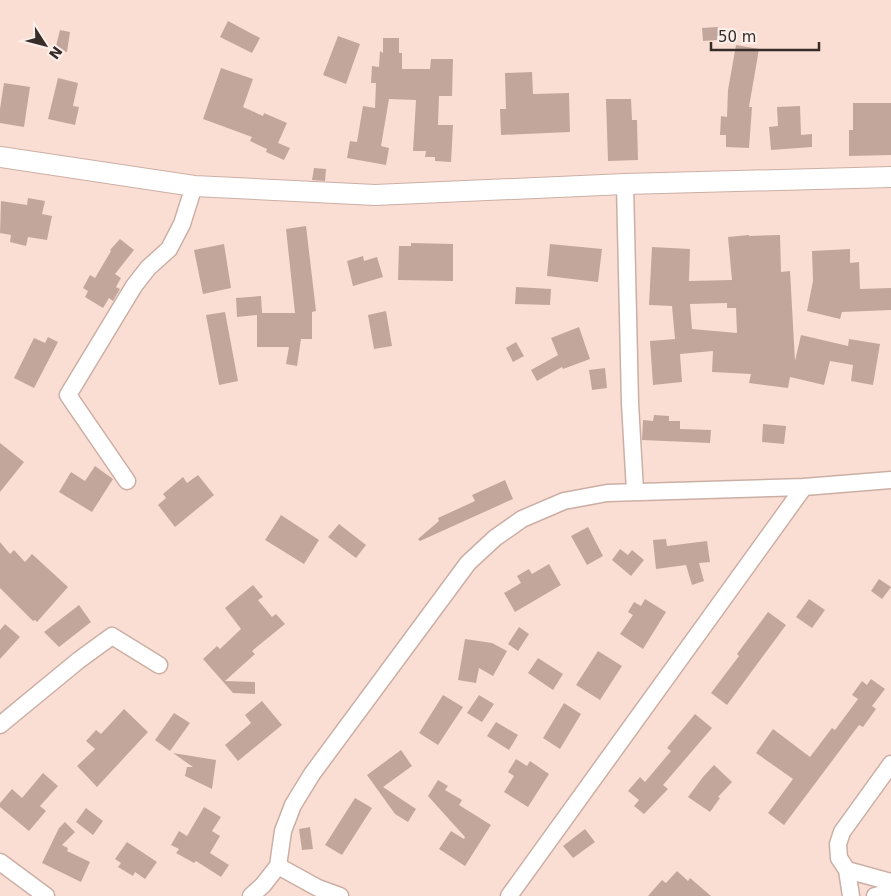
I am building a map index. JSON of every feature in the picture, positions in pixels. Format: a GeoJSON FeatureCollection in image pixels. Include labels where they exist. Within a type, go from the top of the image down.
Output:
{"type":"FeatureCollection","features":[{"type":"Feature","properties":{"kind":"street"},"geometry":{"type":"LineString","coordinates":[[0,157],[194,186],[375,195],[626,184],[891,177]]}},
{"type":"Feature","properties":{"kind":"street"},"geometry":{"type":"LineString","coordinates":[[626,184],[630,403],[635,492]]}},
{"type":"Feature","properties":{"kind":"street"},"geometry":{"type":"LineString","coordinates":[[127,481],[68,394],[134,286],[148,268],[169,249],[182,224],[194,186]]}},
{"type":"Feature","properties":{"kind":"street"},"geometry":{"type":"LineString","coordinates":[[250,896],[278,866],[283,831],[293,806],[312,774],[468,563],[495,538],[522,520],[564,501],[607,493],[804,487],[891,480]]}},
{"type":"Feature","properties":{"kind":"street"},"geometry":{"type":"LineString","coordinates":[[509,896],[804,487]]}},
{"type":"Feature","properties":{"kind":"street"},"geometry":{"type":"LineString","coordinates":[[0,725],[79,660],[112,636],[159,665]]}},
{"type":"Feature","properties":{"kind":"street"},"geometry":{"type":"LineString","coordinates":[[851,896],[847,870],[839,858],[838,844],[842,832],[891,764]]}},
{"type":"Feature","properties":{"kind":"street"},"geometry":{"type":"LineString","coordinates":[[0,862],[46,896]]}},
{"type":"Feature","properties":{"kind":"street"},"geometry":{"type":"LineString","coordinates":[[278,866],[318,888],[340,896]]}},
{"type":"Feature","properties":{"kind":"street"},"geometry":{"type":"LineString","coordinates":[[847,870],[891,882]]}},
{"type":"Feature","properties":{"kind":"street"},"geometry":{"type":"LineString","coordinates":[[875,896],[891,892]]}},
{"type":"Feature","properties":{"kind":"building"},"geometry":{"type":"Polygon","coordinates":[[[228,21],[260,38],[252,53],[220,37],[228,21]]]}},
{"type":"Feature","properties":{"kind":"building"},"geometry":{"type":"Polygon","coordinates":[[[718,27],[718,40],[703,41],[702,28],[718,27]]]}},
{"type":"Feature","properties":{"kind":"building"},"geometry":{"type":"Polygon","coordinates":[[[60,30],[70,32],[67,52],[55,50],[60,30]]]}},
{"type":"Feature","properties":{"kind":"building"},"geometry":{"type":"Polygon","coordinates":[[[338,36],[360,44],[346,84],[323,75],[338,36]]]}},
{"type":"Feature","properties":{"kind":"building"},"geometry":{"type":"Polygon","coordinates":[[[383,38],[399,38],[399,53],[402,53],[402,69],[430,69],[431,59],[453,59],[452,96],[439,96],[438,125],[453,125],[451,162],[435,161],[435,157],[425,157],[426,151],[413,151],[416,100],[389,99],[381,146],[389,148],[386,165],[347,158],[350,141],[357,142],[363,106],[375,108],[376,83],[371,83],[372,66],[379,67],[380,51],[383,53],[383,38]]]}},
{"type":"Feature","properties":{"kind":"building"},"geometry":{"type":"Polygon","coordinates":[[[736,45],[759,49],[749,107],[752,107],[749,148],[726,147],[726,135],[720,135],[721,116],[727,117],[728,90],[736,45]]]}},
{"type":"Feature","properties":{"kind":"building"},"geometry":{"type":"Polygon","coordinates":[[[221,68],[253,79],[243,107],[263,116],[264,113],[287,123],[278,143],[290,148],[284,160],[266,152],[267,149],[250,141],[252,137],[203,119],[221,68]]]}},
{"type":"Feature","properties":{"kind":"building"},"geometry":{"type":"Polygon","coordinates":[[[532,72],[533,94],[569,93],[570,132],[501,135],[500,109],[506,109],[505,73],[532,72]]]}},
{"type":"Feature","properties":{"kind":"building"},"geometry":{"type":"Polygon","coordinates":[[[58,78],[78,83],[73,106],[79,107],[75,125],[48,119],[58,78]]]}},
{"type":"Feature","properties":{"kind":"building"},"geometry":{"type":"Polygon","coordinates":[[[4,83],[30,87],[24,127],[0,123],[4,83]]]}},
{"type":"Feature","properties":{"kind":"building"},"geometry":{"type":"Polygon","coordinates":[[[606,99],[631,99],[632,120],[637,120],[638,160],[608,161],[606,99]]]}},
{"type":"Feature","properties":{"kind":"building"},"geometry":{"type":"Polygon","coordinates":[[[853,103],[891,103],[891,155],[849,156],[849,130],[853,130],[853,103]]]}},
{"type":"Feature","properties":{"kind":"building"},"geometry":{"type":"Polygon","coordinates":[[[800,106],[801,135],[812,134],[812,147],[771,150],[769,127],[778,126],[777,107],[800,106]]]}},
{"type":"Feature","properties":{"kind":"building"},"geometry":{"type":"Polygon","coordinates":[[[314,168],[326,169],[325,181],[312,180],[314,168]]]}},
{"type":"Feature","properties":{"kind":"building"},"geometry":{"type":"Polygon","coordinates":[[[28,198],[45,201],[42,214],[52,216],[47,240],[28,237],[26,246],[10,242],[11,235],[0,233],[1,201],[27,205],[28,198]]]}},
{"type":"Feature","properties":{"kind":"building"},"geometry":{"type":"Polygon","coordinates":[[[306,226],[316,311],[312,312],[312,339],[301,339],[297,366],[286,364],[289,347],[257,347],[257,315],[237,317],[236,298],[261,296],[262,313],[295,313],[286,229],[306,226]]]}},
{"type":"Feature","properties":{"kind":"building"},"geometry":{"type":"Polygon","coordinates":[[[780,235],[781,272],[790,271],[795,361],[801,335],[848,346],[849,339],[880,344],[873,385],[851,381],[853,365],[830,361],[824,385],[790,377],[788,388],[749,383],[751,374],[712,372],[713,351],[680,354],[682,382],[653,385],[650,341],[675,339],[672,306],[649,305],[652,247],[690,249],[689,281],[732,280],[728,237],[780,235]],[[727,303],[690,304],[692,329],[737,333],[736,308],[727,308],[727,303]]]}},
{"type":"Feature","properties":{"kind":"building"},"geometry":{"type":"Polygon","coordinates":[[[120,239],[134,250],[115,274],[121,278],[116,287],[120,289],[113,301],[109,298],[103,308],[85,297],[88,291],[83,288],[90,275],[95,278],[110,250],[120,239]]]}},
{"type":"Feature","properties":{"kind":"building"},"geometry":{"type":"Polygon","coordinates":[[[411,243],[453,244],[453,281],[398,280],[399,246],[411,246],[411,243]]]}},
{"type":"Feature","properties":{"kind":"building"},"geometry":{"type":"Polygon","coordinates":[[[224,244],[231,288],[203,294],[194,250],[224,244]]]}},
{"type":"Feature","properties":{"kind":"building"},"geometry":{"type":"Polygon","coordinates":[[[550,244],[602,249],[598,282],[547,276],[550,244]]]}},
{"type":"Feature","properties":{"kind":"building"},"geometry":{"type":"Polygon","coordinates":[[[850,249],[850,263],[859,262],[860,289],[891,288],[891,310],[842,312],[840,319],[807,311],[813,281],[812,251],[850,249]]]}},
{"type":"Feature","properties":{"kind":"building"},"geometry":{"type":"Polygon","coordinates":[[[363,256],[364,261],[377,257],[383,277],[353,286],[347,261],[363,256]]]}},
{"type":"Feature","properties":{"kind":"building"},"geometry":{"type":"Polygon","coordinates":[[[516,287],[551,289],[550,305],[515,304],[516,287]]]}},
{"type":"Feature","properties":{"kind":"building"},"geometry":{"type":"Polygon","coordinates":[[[386,311],[392,346],[374,349],[368,315],[386,311]]]}},
{"type":"Feature","properties":{"kind":"building"},"geometry":{"type":"Polygon","coordinates":[[[225,312],[238,381],[219,385],[206,315],[225,312]]]}},
{"type":"Feature","properties":{"kind":"building"},"geometry":{"type":"Polygon","coordinates":[[[579,327],[590,359],[563,369],[562,367],[537,381],[531,370],[558,355],[551,338],[579,327]]]}},
{"type":"Feature","properties":{"kind":"building"},"geometry":{"type":"Polygon","coordinates":[[[48,337],[58,342],[34,388],[14,378],[34,338],[45,343],[48,337]]]}},
{"type":"Feature","properties":{"kind":"building"},"geometry":{"type":"Polygon","coordinates":[[[516,342],[524,356],[513,362],[506,348],[516,342]]]}},
{"type":"Feature","properties":{"kind":"building"},"geometry":{"type":"Polygon","coordinates":[[[605,368],[607,388],[592,390],[589,370],[605,368]]]}},
{"type":"Feature","properties":{"kind":"building"},"geometry":{"type":"Polygon","coordinates":[[[654,415],[669,416],[669,421],[680,421],[680,429],[711,430],[710,443],[642,440],[643,420],[653,421],[654,415]]]}},
{"type":"Feature","properties":{"kind":"building"},"geometry":{"type":"Polygon","coordinates":[[[763,424],[786,426],[784,444],[762,442],[763,424]]]}},
{"type":"Feature","properties":{"kind":"building"},"geometry":{"type":"Polygon","coordinates":[[[0,443],[24,462],[0,492],[0,443]]]}},
{"type":"Feature","properties":{"kind":"building"},"geometry":{"type":"Polygon","coordinates":[[[95,466],[113,479],[92,512],[59,492],[71,472],[85,481],[95,466]]]}},
{"type":"Feature","properties":{"kind":"building"},"geometry":{"type":"Polygon","coordinates":[[[198,475],[214,495],[175,527],[158,505],[166,498],[163,494],[183,477],[187,483],[198,475]]]}},
{"type":"Feature","properties":{"kind":"building"},"geometry":{"type":"Polygon","coordinates":[[[505,480],[513,499],[420,541],[418,539],[439,521],[438,518],[475,501],[472,495],[505,480]]]}},
{"type":"Feature","properties":{"kind":"building"},"geometry":{"type":"Polygon","coordinates":[[[281,515],[319,540],[304,564],[265,540],[281,515]]]}},
{"type":"Feature","properties":{"kind":"building"},"geometry":{"type":"Polygon","coordinates":[[[339,524],[366,545],[356,558],[328,537],[339,524]]]}},
{"type":"Feature","properties":{"kind":"building"},"geometry":{"type":"Polygon","coordinates":[[[588,527],[603,556],[587,565],[571,536],[588,527]]]}},
{"type":"Feature","properties":{"kind":"building"},"geometry":{"type":"Polygon","coordinates":[[[666,539],[667,546],[707,541],[710,562],[699,563],[704,581],[692,585],[686,565],[656,569],[653,540],[666,539]]]}},
{"type":"Feature","properties":{"kind":"building"},"geometry":{"type":"Polygon","coordinates":[[[0,542],[10,554],[14,550],[25,562],[32,554],[68,587],[37,622],[33,621],[0,588],[0,542]]]}},
{"type":"Feature","properties":{"kind":"building"},"geometry":{"type":"Polygon","coordinates":[[[620,549],[628,555],[632,550],[644,560],[631,576],[612,560],[620,549]]]}},
{"type":"Feature","properties":{"kind":"building"},"geometry":{"type":"Polygon","coordinates":[[[549,564],[561,585],[515,612],[504,593],[521,583],[517,576],[529,569],[532,574],[549,564]]]}},
{"type":"Feature","properties":{"kind":"building"},"geometry":{"type":"Polygon","coordinates":[[[879,579],[891,587],[882,599],[871,591],[879,579]]]}},
{"type":"Feature","properties":{"kind":"building"},"geometry":{"type":"Polygon","coordinates":[[[253,585],[263,597],[258,600],[272,617],[276,614],[285,624],[252,651],[255,654],[225,681],[255,682],[255,694],[233,693],[203,659],[217,646],[220,649],[241,629],[225,608],[253,585]]]}},
{"type":"Feature","properties":{"kind":"building"},"geometry":{"type":"Polygon","coordinates":[[[645,599],[666,612],[643,649],[620,634],[633,615],[628,612],[634,602],[641,606],[645,599]]]}},
{"type":"Feature","properties":{"kind":"building"},"geometry":{"type":"Polygon","coordinates":[[[809,599],[825,610],[812,628],[796,617],[809,599]]]}},
{"type":"Feature","properties":{"kind":"building"},"geometry":{"type":"Polygon","coordinates":[[[79,605],[91,622],[59,647],[44,632],[79,605]]]}},
{"type":"Feature","properties":{"kind":"building"},"geometry":{"type":"Polygon","coordinates":[[[768,612],[786,625],[727,705],[711,693],[739,656],[737,654],[768,612]]]}},
{"type":"Feature","properties":{"kind":"building"},"geometry":{"type":"Polygon","coordinates":[[[5,624],[20,637],[0,659],[0,630],[5,624]]]}},
{"type":"Feature","properties":{"kind":"building"},"geometry":{"type":"Polygon","coordinates":[[[519,627],[529,634],[518,651],[508,644],[519,627]]]}},
{"type":"Feature","properties":{"kind":"building"},"geometry":{"type":"Polygon","coordinates":[[[465,639],[492,643],[507,651],[493,676],[479,668],[476,683],[458,680],[465,639]]]}},
{"type":"Feature","properties":{"kind":"building"},"geometry":{"type":"Polygon","coordinates":[[[598,651],[622,666],[600,700],[576,685],[598,651]]]}},
{"type":"Feature","properties":{"kind":"building"},"geometry":{"type":"Polygon","coordinates":[[[538,658],[563,674],[553,690],[528,673],[538,658]]]}},
{"type":"Feature","properties":{"kind":"building"},"geometry":{"type":"Polygon","coordinates":[[[871,679],[885,689],[872,706],[876,709],[863,727],[859,725],[784,825],[768,813],[793,779],[756,753],[773,729],[810,757],[832,728],[835,730],[858,699],[852,695],[862,681],[867,685],[871,679]]]}},
{"type":"Feature","properties":{"kind":"building"},"geometry":{"type":"Polygon","coordinates":[[[443,695],[463,707],[438,745],[419,733],[443,695]]]}},
{"type":"Feature","properties":{"kind":"building"},"geometry":{"type":"Polygon","coordinates":[[[479,695],[494,704],[482,722],[467,713],[479,695]]]}},
{"type":"Feature","properties":{"kind":"building"},"geometry":{"type":"Polygon","coordinates":[[[262,701],[282,725],[238,761],[225,745],[251,723],[245,715],[262,701]]]}},
{"type":"Feature","properties":{"kind":"building"},"geometry":{"type":"Polygon","coordinates":[[[564,703],[581,714],[560,749],[543,738],[564,703]]]}},
{"type":"Feature","properties":{"kind":"building"},"geometry":{"type":"Polygon","coordinates":[[[124,709],[148,732],[97,787],[77,766],[95,749],[86,741],[96,730],[101,734],[124,709]]]}},
{"type":"Feature","properties":{"kind":"building"},"geometry":{"type":"Polygon","coordinates":[[[174,713],[190,723],[170,751],[155,740],[174,713]]]}},
{"type":"Feature","properties":{"kind":"building"},"geometry":{"type":"Polygon","coordinates":[[[695,714],[712,728],[663,785],[668,789],[644,814],[634,806],[639,800],[628,791],[640,777],[645,782],[671,751],[667,748],[695,714]]]}},
{"type":"Feature","properties":{"kind":"building"},"geometry":{"type":"Polygon","coordinates":[[[496,722],[518,735],[509,750],[487,736],[496,722]]]}},
{"type":"Feature","properties":{"kind":"building"},"geometry":{"type":"Polygon","coordinates":[[[401,750],[412,766],[383,787],[416,809],[408,822],[395,814],[367,775],[401,750]]]}},
{"type":"Feature","properties":{"kind":"building"},"geometry":{"type":"Polygon","coordinates":[[[173,753],[216,760],[212,789],[185,776],[187,767],[193,767],[173,753]]]}},
{"type":"Feature","properties":{"kind":"building"},"geometry":{"type":"Polygon","coordinates":[[[516,759],[527,766],[530,761],[549,774],[528,807],[504,792],[514,776],[508,772],[516,759]]]}},
{"type":"Feature","properties":{"kind":"building"},"geometry":{"type":"Polygon","coordinates":[[[714,765],[732,782],[718,797],[720,798],[710,812],[688,797],[714,765]]]}},
{"type":"Feature","properties":{"kind":"building"},"geometry":{"type":"Polygon","coordinates":[[[43,773],[58,786],[40,806],[46,811],[29,831],[0,807],[0,803],[12,789],[22,798],[43,773]]]}},
{"type":"Feature","properties":{"kind":"building"},"geometry":{"type":"Polygon","coordinates":[[[438,780],[448,786],[445,790],[462,800],[459,805],[491,825],[465,866],[439,849],[451,831],[464,839],[465,837],[428,796],[438,780]]]}},
{"type":"Feature","properties":{"kind":"building"},"geometry":{"type":"Polygon","coordinates":[[[355,798],[372,808],[342,855],[325,845],[355,798]]]}},
{"type":"Feature","properties":{"kind":"building"},"geometry":{"type":"Polygon","coordinates":[[[204,807],[221,817],[212,831],[220,836],[210,853],[229,865],[221,877],[196,861],[194,863],[176,853],[179,849],[171,845],[179,831],[187,836],[204,807]]]}},
{"type":"Feature","properties":{"kind":"building"},"geometry":{"type":"Polygon","coordinates":[[[86,808],[103,821],[93,835],[76,822],[86,808]]]}},
{"type":"Feature","properties":{"kind":"building"},"geometry":{"type":"Polygon","coordinates":[[[65,822],[75,832],[62,845],[68,848],[67,851],[90,862],[81,882],[42,863],[59,828],[65,822]]]}},
{"type":"Feature","properties":{"kind":"building"},"geometry":{"type":"Polygon","coordinates":[[[310,827],[313,849],[302,850],[299,829],[310,827]]]}},
{"type":"Feature","properties":{"kind":"building"},"geometry":{"type":"Polygon","coordinates":[[[585,829],[595,842],[573,858],[563,846],[585,829]]]}},
{"type":"Feature","properties":{"kind":"building"},"geometry":{"type":"Polygon","coordinates":[[[127,842],[157,862],[145,879],[135,872],[133,876],[118,867],[121,863],[115,859],[127,842]]]}},
{"type":"Feature","properties":{"kind":"building"},"geometry":{"type":"Polygon","coordinates":[[[677,871],[688,881],[690,878],[711,896],[648,896],[662,880],[666,883],[677,871]]]}}]}
